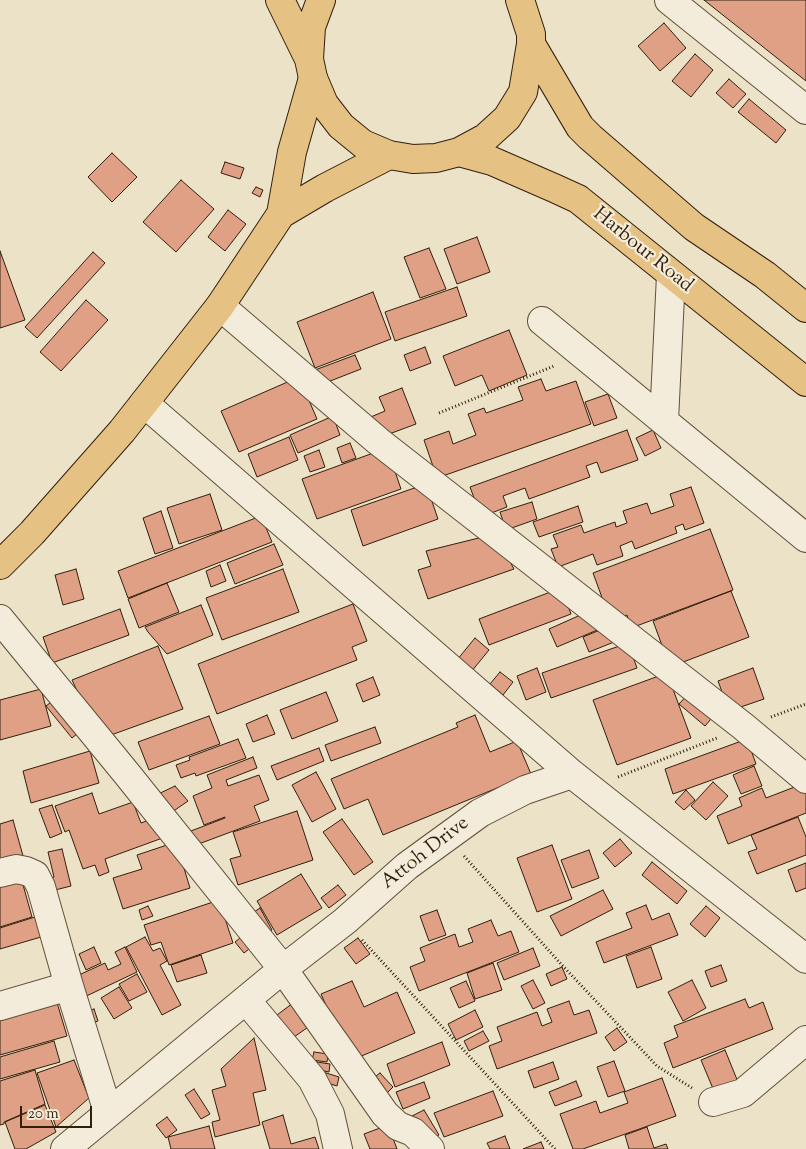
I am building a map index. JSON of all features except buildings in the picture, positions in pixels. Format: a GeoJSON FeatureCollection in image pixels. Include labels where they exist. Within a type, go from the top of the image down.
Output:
{"type":"FeatureCollection","features":[{"type":"Feature","properties":{"kind":"main road","name":"Harbour Road"},"geometry":{"type":"LineString","coordinates":[[280,0],[311,69],[324,104],[341,126],[363,144],[389,155],[413,159],[436,158],[459,152],[485,138],[507,118],[523,92],[531,44],[531,34],[522,2]]}},
{"type":"Feature","properties":{"kind":"main road","name":"Harbour Road"},"geometry":{"type":"LineString","coordinates":[[311,69],[312,27],[321,0]]}},
{"type":"Feature","properties":{"kind":"main road","name":"Harbour Road"},"geometry":{"type":"LineString","coordinates":[[531,44],[580,127],[590,137],[694,227],[765,275],[806,308]]}},
{"type":"Feature","properties":{"kind":"main road"},"geometry":{"type":"LineString","coordinates":[[0,564],[32,533],[122,432],[220,306],[281,214],[292,152],[311,69]]}},
{"type":"Feature","properties":{"kind":"main road","name":"Harbour Road"},"geometry":{"type":"LineString","coordinates":[[459,152],[492,161],[578,199],[806,382]]}},
{"type":"Feature","properties":{"kind":"main road"},"geometry":{"type":"LineString","coordinates":[[281,214],[325,188],[389,155]]}},
{"type":"Feature","properties":{"kind":"street"},"geometry":{"type":"LineString","coordinates":[[669,0],[806,110]]}},
{"type":"Feature","properties":{"kind":"street"},"geometry":{"type":"LineString","coordinates":[[664,421],[671,275]]}},
{"type":"Feature","properties":{"kind":"street"},"geometry":{"type":"LineString","coordinates":[[220,306],[378,441],[744,727],[806,780]]}},
{"type":"Feature","properties":{"kind":"street"},"geometry":{"type":"LineString","coordinates":[[542,321],[806,538]]}},
{"type":"Feature","properties":{"kind":"street"},"geometry":{"type":"LineString","coordinates":[[144,404],[581,781],[806,959]]}},
{"type":"Feature","properties":{"kind":"street"},"geometry":{"type":"LineString","coordinates":[[0,618],[128,774],[283,969],[385,1114],[398,1126],[414,1132],[430,1149]]}},
{"type":"Feature","properties":{"kind":"street","name":"Attoh Drive"},"geometry":{"type":"LineString","coordinates":[[65,1149],[283,969],[345,921],[407,866],[446,837],[488,809],[525,790],[581,781]]}},
{"type":"Feature","properties":{"kind":"street"},"geometry":{"type":"LineString","coordinates":[[0,873],[16,869],[26,871],[35,875],[41,887],[108,1112]]}},
{"type":"Feature","properties":{"kind":"street"},"geometry":{"type":"LineString","coordinates":[[0,1006],[69,986]]}},
{"type":"Feature","properties":{"kind":"street"},"geometry":{"type":"LineString","coordinates":[[246,1000],[312,1079],[330,1114],[338,1149]]}},
{"type":"Feature","properties":{"kind":"street"},"geometry":{"type":"LineString","coordinates":[[713,1102],[743,1093],[806,1040]]}},
{"type":"Feature","properties":{"kind":"path"},"geometry":{"type":"LineString","coordinates":[[439,413],[582,354]]}},
{"type":"Feature","properties":{"kind":"path"},"geometry":{"type":"LineString","coordinates":[[581,781],[744,727],[806,704]]}},
{"type":"Feature","properties":{"kind":"path"},"geometry":{"type":"LineString","coordinates":[[446,837],[657,1066],[713,1102]]}},
{"type":"Feature","properties":{"kind":"path"},"geometry":{"type":"LineString","coordinates":[[345,921],[555,1149]]}}]}
